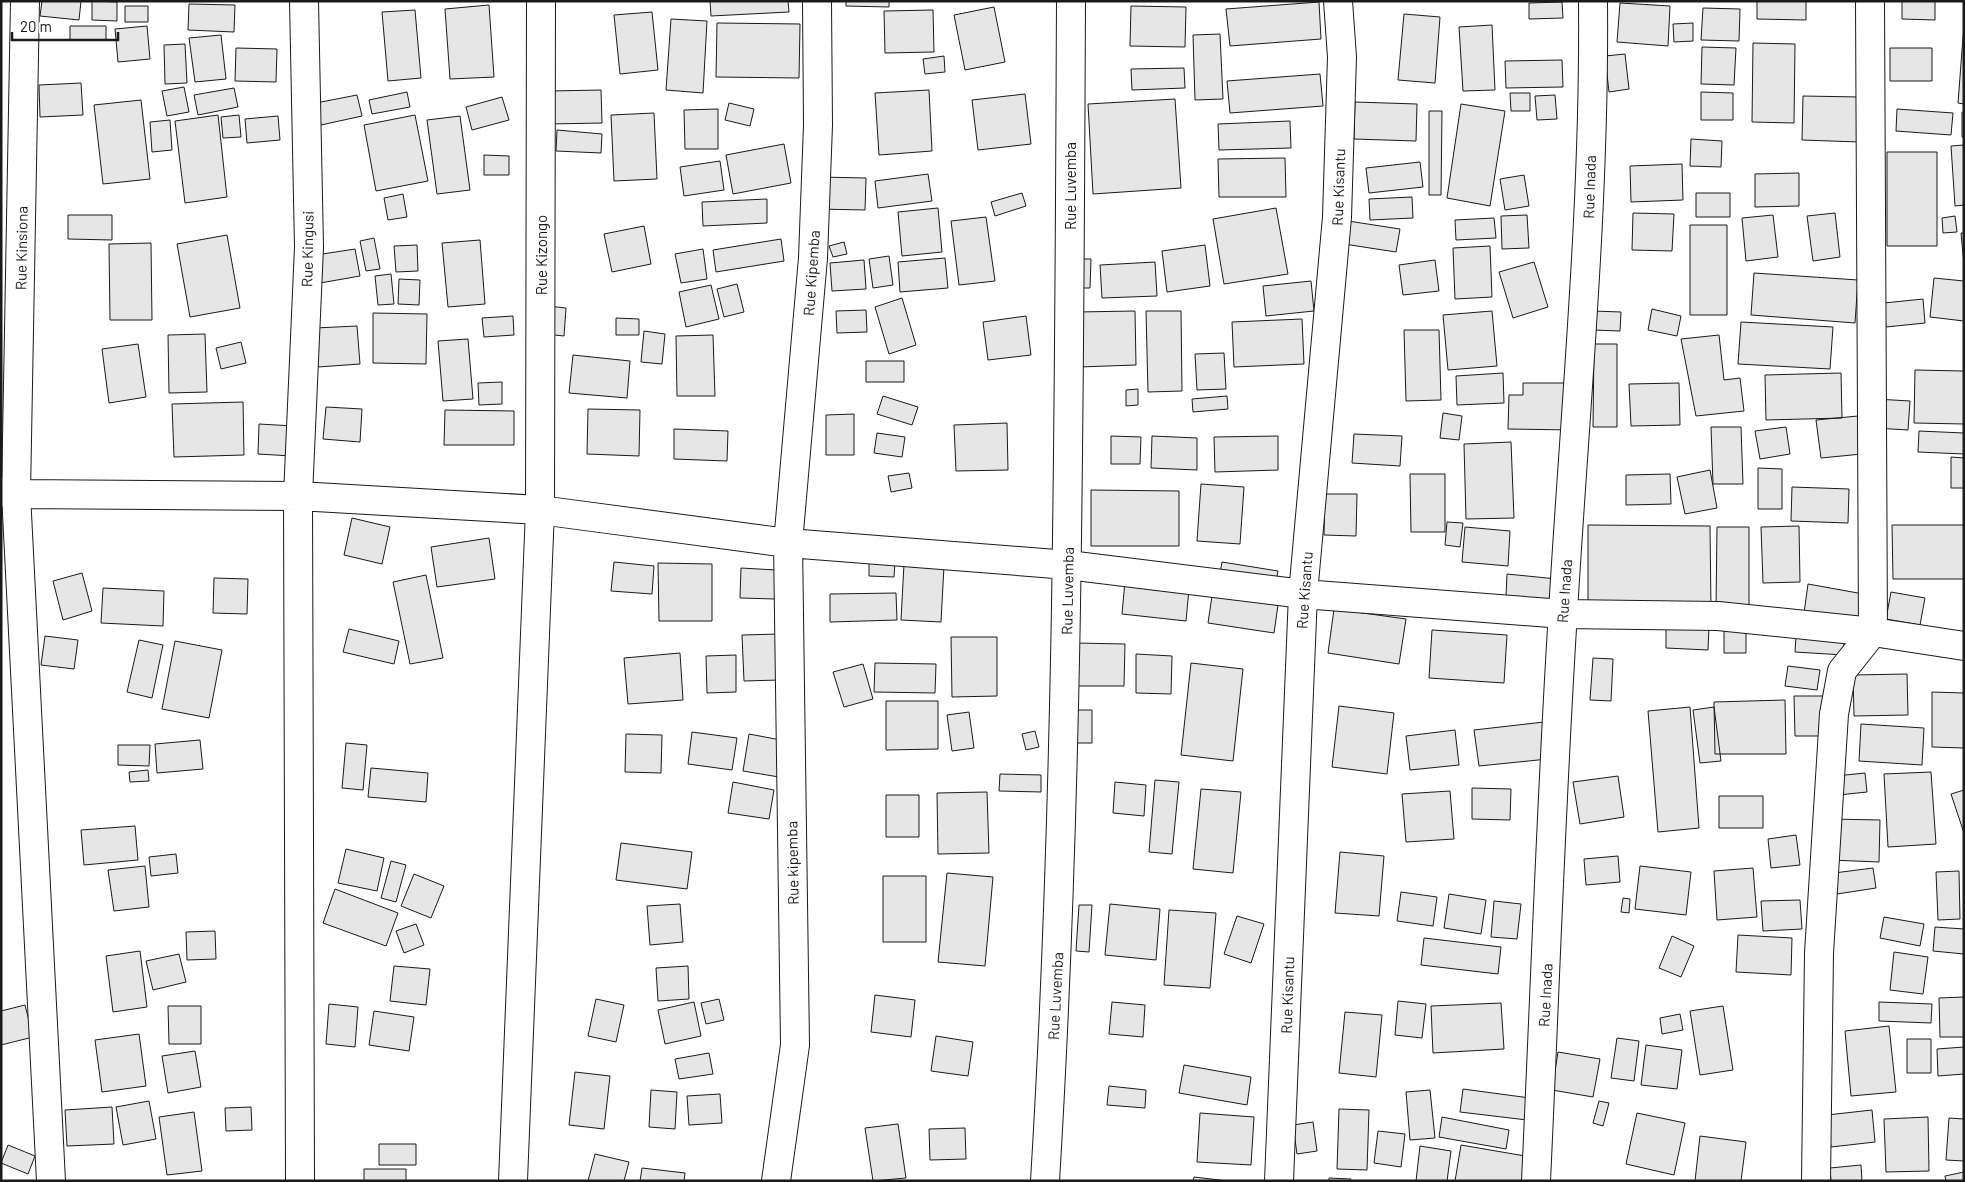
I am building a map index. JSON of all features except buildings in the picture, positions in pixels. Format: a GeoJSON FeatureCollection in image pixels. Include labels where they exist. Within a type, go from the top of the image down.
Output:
{"type":"FeatureCollection","features":[{"type":"Feature","properties":{"kind":"street","name":"Rue Kinsiona"},"geometry":{"type":"LineString","coordinates":[[25,1],[9,493],[51,1181]]}},
{"type":"Feature","properties":{"kind":"street","name":"Rue Kingusi"},"geometry":{"type":"LineString","coordinates":[[300,1181],[298,496],[309,247],[304,1]]}},
{"type":"Feature","properties":{"kind":"street","name":"Rue Kizongo"},"geometry":{"type":"LineString","coordinates":[[513,1181],[540,510],[541,1]]}},
{"type":"Feature","properties":{"kind":"street","name":"Rue Kipemba"},"geometry":{"type":"LineString","coordinates":[[788,543],[813,258],[818,125],[817,1]]}},
{"type":"Feature","properties":{"kind":"street","name":"Rue Luvemba"},"geometry":{"type":"LineString","coordinates":[[1045,1181],[1057,948],[1068,565],[1072,1]]}},
{"type":"Feature","properties":{"kind":"street","name":"Rue Kisantu"},"geometry":{"type":"LineString","coordinates":[[1279,1181],[1303,594],[1337,217],[1342,57],[1338,1]]}},
{"type":"Feature","properties":{"kind":"street","name":"Rue Inada"},"geometry":{"type":"LineString","coordinates":[[1536,1181],[1563,614],[1586,268],[1594,74],[1594,1]]}},
{"type":"Feature","properties":{"kind":"street"},"geometry":{"type":"LineString","coordinates":[[1816,1181],[1819,953],[1834,714],[1842,671],[1873,632],[1870,1]]}},
{"type":"Feature","properties":{"kind":"street"},"geometry":{"type":"LineString","coordinates":[[9,493],[298,496],[540,510],[788,543],[1068,565],[1303,594],[1563,614],[1718,616],[1873,632],[1964,646]]}},
{"type":"Feature","properties":{"kind":"street","name":"Rue kipemba"},"geometry":{"type":"LineString","coordinates":[[776,1181],[795,1045],[788,543]]}}]}
